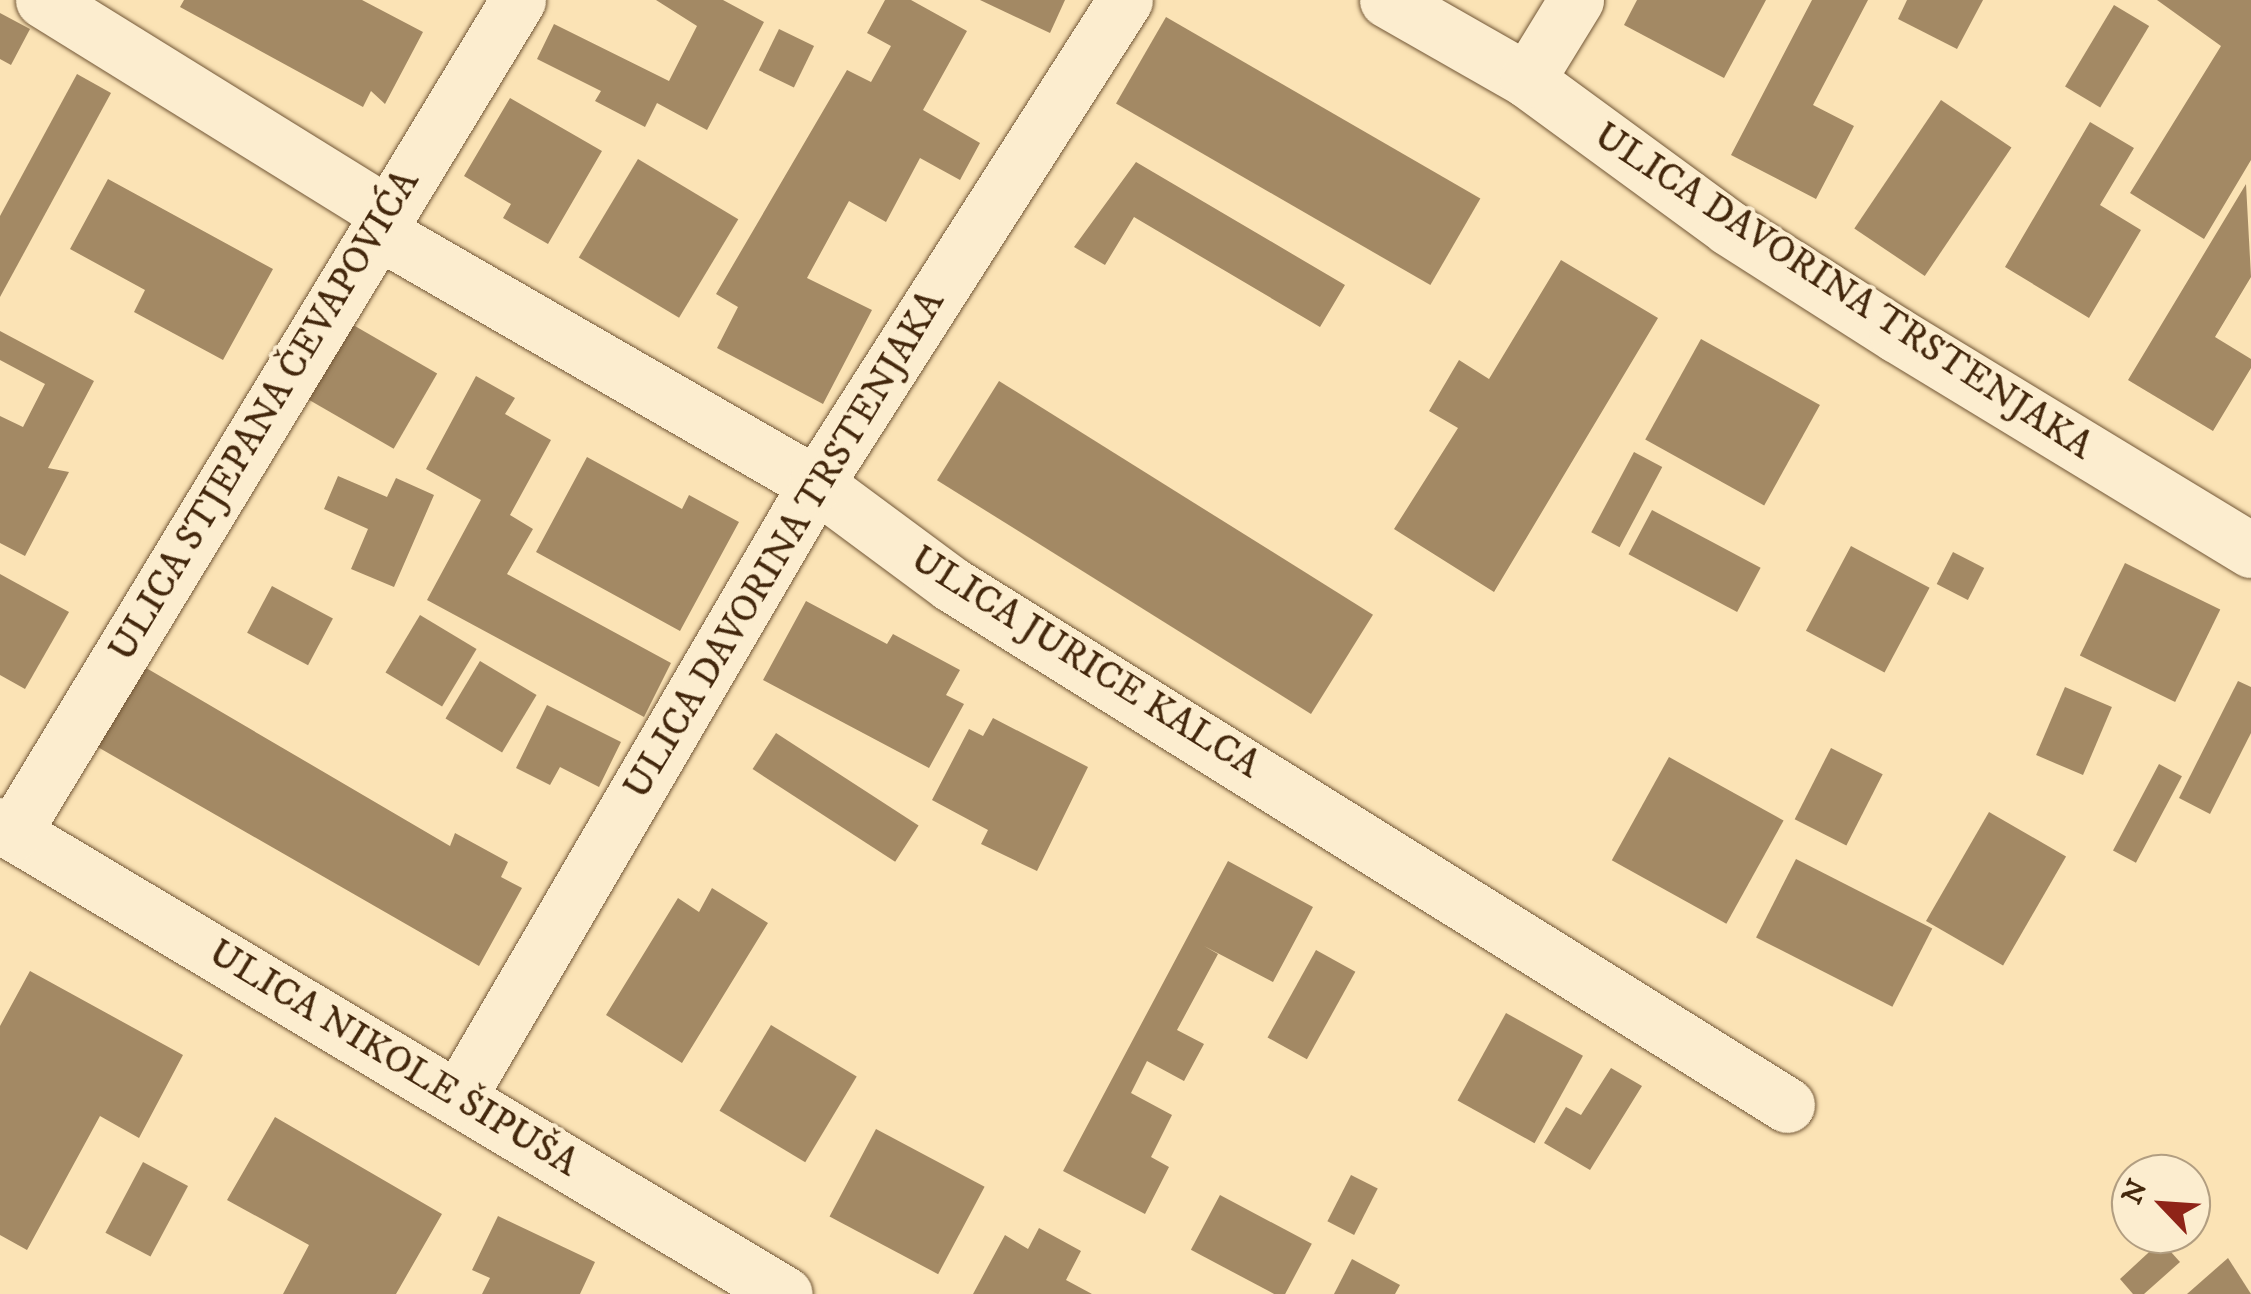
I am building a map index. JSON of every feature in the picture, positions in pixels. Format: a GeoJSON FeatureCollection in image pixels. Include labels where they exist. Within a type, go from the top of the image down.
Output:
{"type":"FeatureCollection","features":[{"type":"Feature","properties":{"kind":"street","name":"ULICA JURICE KALCA"},"geometry":{"type":"LineString","coordinates":[[43,0],[383,222],[816,484],[951,584],[1787,1105]]}},
{"type":"Feature","properties":{"kind":"street","name":"ULICA STJEPANA ČEVAPOVIĆA"},"geometry":{"type":"LineString","coordinates":[[6,829],[518,0]]}},
{"type":"Feature","properties":{"kind":"street","name":"ULICA DAVORINA TRSTENJAKA"},"geometry":{"type":"LineString","coordinates":[[458,1098],[816,484],[1125,0]]}},
{"type":"Feature","properties":{"kind":"street","name":"ULICA DAVORINA TRSTENJAKA"},"geometry":{"type":"LineString","coordinates":[[1387,0],[1527,80],[1752,243],[2251,550]]}},
{"type":"Feature","properties":{"kind":"street"},"geometry":{"type":"LineString","coordinates":[[1527,80],[1576,0]]}},
{"type":"Feature","properties":{"kind":"street","name":"ULICA NIKOLE ŠIPUŠA"},"geometry":{"type":"LineString","coordinates":[[6,829],[786,1294]]}},
{"type":"Feature","properties":{"kind":"building"},"geometry":{"type":"Polygon","coordinates":[[[184,0],[362,0],[423,32],[385,104],[371,91],[363,107],[180,7],[184,0]]]}},
{"type":"Feature","properties":{"kind":"building"},"geometry":{"type":"Polygon","coordinates":[[[656,0],[723,0],[764,22],[707,130],[657,103],[645,127],[595,101],[601,91],[537,59],[554,24],[669,81],[697,26],[656,0]]]}},
{"type":"Feature","properties":{"kind":"building"},"geometry":{"type":"Polygon","coordinates":[[[885,0],[911,0],[967,31],[923,110],[980,143],[960,180],[920,158],[886,222],[849,201],[807,278],[872,310],[823,404],[717,348],[738,307],[716,294],[847,70],[871,82],[891,46],[867,33],[885,0]]]}},
{"type":"Feature","properties":{"kind":"building"},"geometry":{"type":"Polygon","coordinates":[[[980,0],[1065,0],[1050,33],[980,0]]]}},
{"type":"Feature","properties":{"kind":"building"},"geometry":{"type":"Polygon","coordinates":[[[1637,0],[1766,0],[1724,78],[1624,25],[1637,0]]]}},
{"type":"Feature","properties":{"kind":"building"},"geometry":{"type":"Polygon","coordinates":[[[1812,0],[1868,0],[1813,105],[1854,126],[1816,199],[1731,155],[1812,0]]]}},
{"type":"Feature","properties":{"kind":"building"},"geometry":{"type":"Polygon","coordinates":[[[1907,0],[1983,0],[1957,49],[1898,19],[1907,0]]]}},
{"type":"Feature","properties":{"kind":"building"},"geometry":{"type":"Polygon","coordinates":[[[2157,0],[2251,0],[2251,160],[2204,239],[2130,193],[2221,46],[2157,0]]]}},
{"type":"Feature","properties":{"kind":"building"},"geometry":{"type":"Polygon","coordinates":[[[2114,5],[2149,26],[2100,108],[2065,86],[2114,5]]]}},
{"type":"Feature","properties":{"kind":"building"},"geometry":{"type":"Polygon","coordinates":[[[0,13],[30,29],[11,65],[0,59],[0,13]]]}},
{"type":"Feature","properties":{"kind":"building"},"geometry":{"type":"Polygon","coordinates":[[[1166,17],[1480,198],[1430,285],[1116,104],[1166,17]]]}},
{"type":"Feature","properties":{"kind":"building"},"geometry":{"type":"Polygon","coordinates":[[[779,29],[814,46],[794,87],[759,70],[779,29]]]}},
{"type":"Feature","properties":{"kind":"building"},"geometry":{"type":"Polygon","coordinates":[[[77,74],[111,93],[0,297],[0,216],[77,74]]]}},
{"type":"Feature","properties":{"kind":"building"},"geometry":{"type":"Polygon","coordinates":[[[510,98],[602,151],[548,244],[503,218],[511,204],[464,176],[510,98]]]}},
{"type":"Feature","properties":{"kind":"building"},"geometry":{"type":"Polygon","coordinates":[[[1941,100],[2011,148],[1925,276],[1854,229],[1941,100]]]}},
{"type":"Feature","properties":{"kind":"building"},"geometry":{"type":"Polygon","coordinates":[[[2090,122],[2134,148],[2100,205],[2141,230],[2089,318],[2005,267],[2090,122]]]}},
{"type":"Feature","properties":{"kind":"building"},"geometry":{"type":"Polygon","coordinates":[[[638,159],[738,219],[679,318],[579,258],[638,159]]]}},
{"type":"Feature","properties":{"kind":"building"},"geometry":{"type":"Polygon","coordinates":[[[1136,162],[1345,285],[1320,327],[1134,217],[1105,265],[1074,247],[1136,162]]]}},
{"type":"Feature","properties":{"kind":"building"},"geometry":{"type":"Polygon","coordinates":[[[108,179],[273,269],[223,360],[134,312],[145,290],[70,249],[108,179]]]}},
{"type":"Feature","properties":{"kind":"building"},"geometry":{"type":"Polygon","coordinates":[[[2246,184],[2251,277],[2215,337],[2251,359],[2251,368],[2213,431],[2128,380],[2246,184]]]}},
{"type":"Feature","properties":{"kind":"building"},"geometry":{"type":"Polygon","coordinates":[[[1561,260],[1658,318],[1494,592],[1394,529],[1458,428],[1429,411],[1459,360],[1489,379],[1561,260]]]}},
{"type":"Feature","properties":{"kind":"building"},"geometry":{"type":"Polygon","coordinates":[[[348,322],[437,374],[394,449],[304,397],[348,322]]]}},
{"type":"Feature","properties":{"kind":"building"},"geometry":{"type":"Polygon","coordinates":[[[0,331],[94,381],[48,468],[69,472],[25,556],[0,543],[0,416],[23,427],[45,384],[0,360],[0,331]]]}},
{"type":"Feature","properties":{"kind":"building"},"geometry":{"type":"Polygon","coordinates":[[[1701,339],[1820,405],[1764,506],[1645,440],[1701,339]]]}},
{"type":"Feature","properties":{"kind":"building"},"geometry":{"type":"Polygon","coordinates":[[[476,376],[515,398],[505,414],[551,440],[510,515],[533,529],[507,574],[671,663],[644,717],[427,600],[481,500],[426,469],[476,376]]]}},
{"type":"Feature","properties":{"kind":"building"},"geometry":{"type":"Polygon","coordinates":[[[999,381],[1373,615],[1311,714],[937,480],[999,381]]]}},
{"type":"Feature","properties":{"kind":"building"},"geometry":{"type":"Polygon","coordinates":[[[1634,452],[1662,467],[1620,547],[1591,532],[1634,452]]]}},
{"type":"Feature","properties":{"kind":"building"},"geometry":{"type":"Polygon","coordinates":[[[587,457],[682,509],[689,495],[739,522],[680,631],[536,552],[587,457]]]}},
{"type":"Feature","properties":{"kind":"building"},"geometry":{"type":"Polygon","coordinates":[[[338,476],[387,497],[396,478],[434,495],[394,587],[351,569],[368,529],[324,509],[338,476]]]}},
{"type":"Feature","properties":{"kind":"building"},"geometry":{"type":"Polygon","coordinates":[[[1652,510],[1761,568],[1737,612],[1629,554],[1652,510]]]}},
{"type":"Feature","properties":{"kind":"building"},"geometry":{"type":"Polygon","coordinates":[[[1851,546],[1930,588],[1885,673],[1806,631],[1851,546]]]}},
{"type":"Feature","properties":{"kind":"building"},"geometry":{"type":"Polygon","coordinates":[[[1953,552],[1984,568],[1968,600],[1937,584],[1953,552]]]}},
{"type":"Feature","properties":{"kind":"building"},"geometry":{"type":"Polygon","coordinates":[[[2125,563],[2220,609],[2175,702],[2080,656],[2125,563]]]}},
{"type":"Feature","properties":{"kind":"building"},"geometry":{"type":"Polygon","coordinates":[[[0,574],[69,612],[25,689],[0,675],[0,574]]]}},
{"type":"Feature","properties":{"kind":"building"},"geometry":{"type":"Polygon","coordinates":[[[272,586],[333,618],[308,665],[247,633],[272,586]]]}},
{"type":"Feature","properties":{"kind":"building"},"geometry":{"type":"Polygon","coordinates":[[[806,601],[887,644],[893,634],[960,670],[946,695],[964,704],[929,768],[763,680],[806,601]]]}},
{"type":"Feature","properties":{"kind":"building"},"geometry":{"type":"Polygon","coordinates":[[[420,615],[477,649],[442,706],[385,672],[420,615]]]}},
{"type":"Feature","properties":{"kind":"building"},"geometry":{"type":"Polygon","coordinates":[[[480,661],[537,695],[502,752],[445,718],[480,661]]]}},
{"type":"Feature","properties":{"kind":"building"},"geometry":{"type":"Polygon","coordinates":[[[136,662],[450,846],[455,833],[508,862],[501,877],[522,888],[479,966],[89,742],[136,662]]]}},
{"type":"Feature","properties":{"kind":"building"},"geometry":{"type":"Polygon","coordinates":[[[2238,681],[2251,687],[2251,733],[2210,814],[2179,798],[2238,681]]]}},
{"type":"Feature","properties":{"kind":"building"},"geometry":{"type":"Polygon","coordinates":[[[2065,687],[2112,707],[2083,775],[2036,755],[2065,687]]]}},
{"type":"Feature","properties":{"kind":"building"},"geometry":{"type":"Polygon","coordinates":[[[547,705],[621,742],[599,787],[560,767],[550,785],[516,768],[547,705]]]}},
{"type":"Feature","properties":{"kind":"building"},"geometry":{"type":"Polygon","coordinates":[[[993,718],[1088,767],[1037,871],[981,844],[988,830],[932,800],[969,729],[983,736],[993,718]]]}},
{"type":"Feature","properties":{"kind":"building"},"geometry":{"type":"Polygon","coordinates":[[[776,733],[919,826],[895,862],[753,769],[776,733]]]}},
{"type":"Feature","properties":{"kind":"building"},"geometry":{"type":"Polygon","coordinates":[[[1831,748],[1883,774],[1846,846],[1795,819],[1831,748]]]}},
{"type":"Feature","properties":{"kind":"building"},"geometry":{"type":"Polygon","coordinates":[[[1669,757],[1784,821],[1726,924],[1612,860],[1669,757]]]}},
{"type":"Feature","properties":{"kind":"building"},"geometry":{"type":"Polygon","coordinates":[[[2159,764],[2182,776],[2136,863],[2113,851],[2159,764]]]}},
{"type":"Feature","properties":{"kind":"building"},"geometry":{"type":"Polygon","coordinates":[[[1989,812],[2066,856],[2003,966],[1926,921],[1989,812]]]}},
{"type":"Feature","properties":{"kind":"building"},"geometry":{"type":"Polygon","coordinates":[[[1796,859],[1932,928],[1892,1007],[1756,937],[1796,859]]]}},
{"type":"Feature","properties":{"kind":"building"},"geometry":{"type":"Polygon","coordinates":[[[1228,861],[1313,907],[1273,982],[1204,946],[1218,954],[1177,1030],[1204,1044],[1184,1081],[1147,1061],[1131,1093],[1172,1115],[1151,1157],[1169,1167],[1145,1214],[1063,1171],[1228,861]]]}},
{"type":"Feature","properties":{"kind":"building"},"geometry":{"type":"Polygon","coordinates":[[[712,888],[768,923],[682,1063],[606,1015],[678,898],[699,912],[712,888]]]}},
{"type":"Feature","properties":{"kind":"building"},"geometry":{"type":"Polygon","coordinates":[[[1316,950],[1355,972],[1307,1059],[1268,1037],[1316,950]]]}},
{"type":"Feature","properties":{"kind":"building"},"geometry":{"type":"Polygon","coordinates":[[[30,971],[183,1055],[139,1138],[100,1116],[27,1250],[0,1235],[0,1026],[30,971]]]}},
{"type":"Feature","properties":{"kind":"building"},"geometry":{"type":"Polygon","coordinates":[[[1506,1013],[1583,1056],[1534,1143],[1458,1100],[1506,1013]]]}},
{"type":"Feature","properties":{"kind":"building"},"geometry":{"type":"Polygon","coordinates":[[[771,1025],[857,1077],[805,1162],[719,1111],[771,1025]]]}},
{"type":"Feature","properties":{"kind":"building"},"geometry":{"type":"Polygon","coordinates":[[[1611,1068],[1642,1086],[1590,1170],[1544,1143],[1566,1107],[1581,1115],[1611,1068]]]}},
{"type":"Feature","properties":{"kind":"building"},"geometry":{"type":"Polygon","coordinates":[[[275,1117],[442,1214],[396,1294],[283,1294],[309,1245],[227,1200],[275,1117]]]}},
{"type":"Feature","properties":{"kind":"building"},"geometry":{"type":"Polygon","coordinates":[[[876,1129],[985,1187],[938,1274],[830,1216],[876,1129]]]}},
{"type":"Feature","properties":{"kind":"building"},"geometry":{"type":"Polygon","coordinates":[[[143,1162],[188,1186],[150,1257],[105,1233],[143,1162]]]}},
{"type":"Feature","properties":{"kind":"building"},"geometry":{"type":"Polygon","coordinates":[[[1351,1175],[1378,1189],[1354,1235],[1327,1221],[1351,1175]]]}},
{"type":"Feature","properties":{"kind":"building"},"geometry":{"type":"Polygon","coordinates":[[[1220,1195],[1312,1244],[1285,1294],[1274,1294],[1191,1250],[1220,1195]]]}},
{"type":"Feature","properties":{"kind":"building"},"geometry":{"type":"Polygon","coordinates":[[[498,1216],[595,1262],[580,1294],[482,1294],[490,1278],[472,1270],[498,1216]]]}},
{"type":"Feature","properties":{"kind":"building"},"geometry":{"type":"Polygon","coordinates":[[[1039,1228],[1081,1251],[1066,1280],[1092,1294],[973,1294],[1005,1235],[1028,1249],[1039,1228]]]}},
{"type":"Feature","properties":{"kind":"building"},"geometry":{"type":"Polygon","coordinates":[[[2147,1254],[2173,1254],[2180,1262],[2144,1294],[2133,1294],[2120,1279],[2147,1254]]]}},
{"type":"Feature","properties":{"kind":"building"},"geometry":{"type":"Polygon","coordinates":[[[2228,1258],[2251,1294],[2187,1294],[2228,1258]]]}},
{"type":"Feature","properties":{"kind":"building"},"geometry":{"type":"Polygon","coordinates":[[[1352,1259],[1400,1285],[1395,1294],[1334,1294],[1352,1259]]]}}]}
